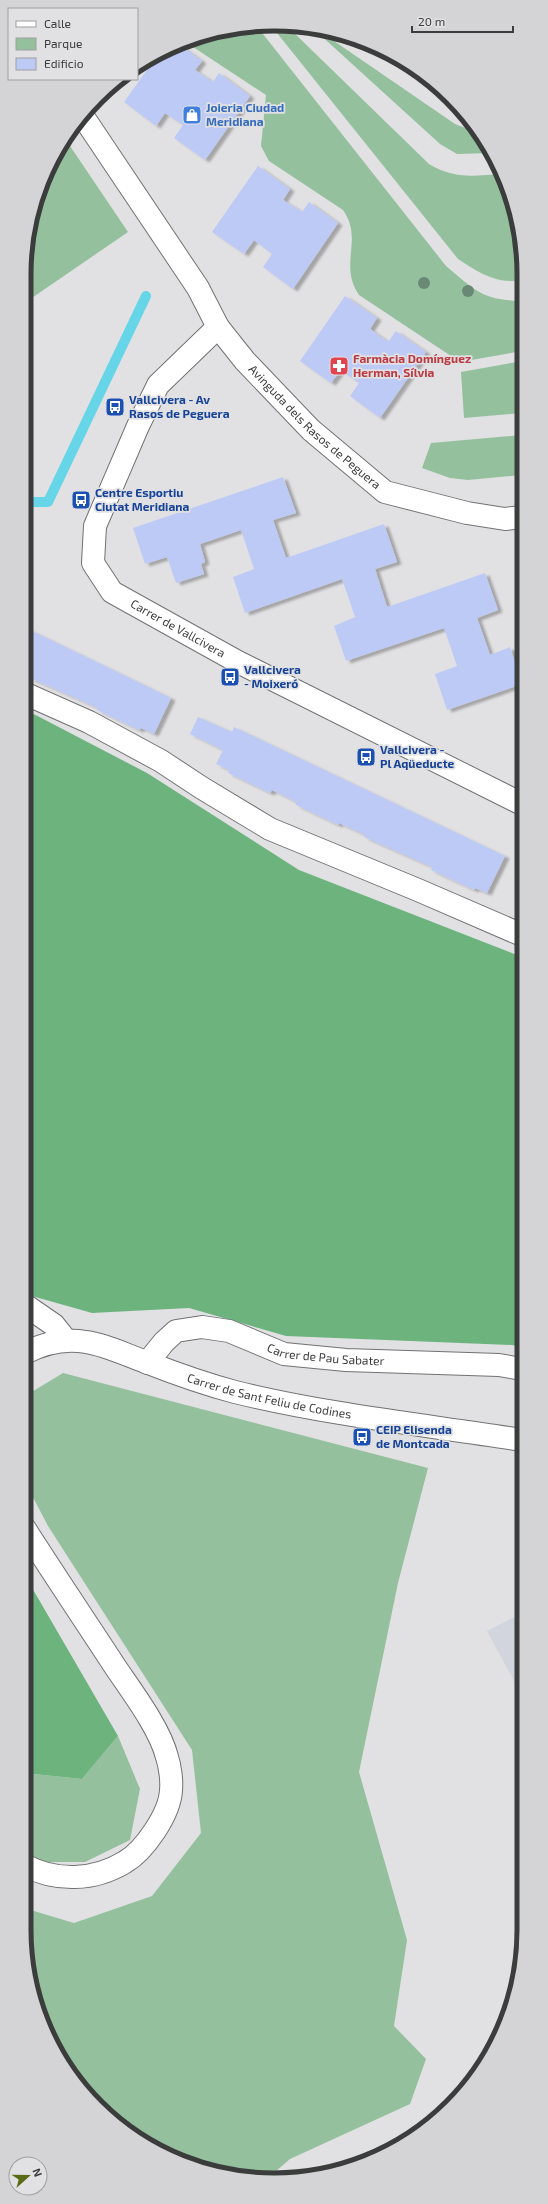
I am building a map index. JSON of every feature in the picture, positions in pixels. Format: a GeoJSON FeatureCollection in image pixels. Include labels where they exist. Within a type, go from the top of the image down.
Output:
{"type":"FeatureCollection","features":[{"type":"Feature","properties":{"kind":"street","name":"Avinguda dels Rasos de Peguera"},"geometry":{"type":"LineString","coordinates":[[86,120],[198,288],[218,327],[245,360],[311,430],[385,492],[467,513],[505,519],[517,518]]}},
{"type":"Feature","properties":{"kind":"street","name":"Carrer de Vallcivera"},"geometry":{"type":"LineString","coordinates":[[218,327],[158,385],[138,426],[94,526],[93,563],[112,592],[238,662],[517,802]]}},
{"type":"Feature","properties":{"kind":"street"},"geometry":{"type":"LineString","coordinates":[[31,696],[89,722],[161,761],[202,788],[270,829],[517,933]]}},
{"type":"Feature","properties":{"kind":"street"},"geometry":{"type":"LineString","coordinates":[[31,1309],[54,1325],[66,1340]]}},
{"type":"Feature","properties":{"kind":"street","name":"Carrer de Pau Sabater"},"geometry":{"type":"LineString","coordinates":[[147,1363],[164,1342],[176,1331],[202,1327],[229,1331],[284,1354],[346,1360],[498,1365],[517,1368]]}},
{"type":"Feature","properties":{"kind":"street","name":"Carrer de Sant Feliu de Codines"},"geometry":{"type":"LineString","coordinates":[[31,1350],[41,1344],[66,1340],[86,1342],[116,1350],[147,1363],[228,1390],[271,1401],[362,1418],[517,1439]]}},
{"type":"Feature","properties":{"kind":"street"},"geometry":{"type":"LineString","coordinates":[[31,1540],[134,1694],[154,1729],[167,1757],[171,1791],[162,1819],[146,1842],[133,1857],[112,1871],[80,1878],[53,1875],[31,1867]]}},
{"type":"Feature","properties":{"kind":"shaded area"},"geometry":{"type":"Polygon","coordinates":[[[517,1616],[517,1687],[487,1631],[517,1616]]]}},
{"type":"Feature","properties":{"kind":"green space"},"geometry":{"type":"Polygon","coordinates":[[[275,31],[293,32],[429,164],[438,169],[455,174],[473,176],[496,174],[509,211],[515,242],[517,281],[504,281],[496,279],[480,273],[458,259],[275,31]]]}},
{"type":"Feature","properties":{"kind":"green space"},"geometry":{"type":"Polygon","coordinates":[[[261,32],[446,266],[473,288],[488,296],[497,299],[517,301],[517,352],[460,362],[359,295],[353,284],[351,273],[350,262],[352,242],[349,221],[343,210],[269,161],[261,146],[266,95],[191,46],[211,39],[242,33],[261,32]]]}},
{"type":"Feature","properties":{"kind":"green space"},"geometry":{"type":"Polygon","coordinates":[[[321,36],[329,37],[455,124],[469,129],[485,153],[457,154],[440,144],[321,36]]]}},
{"type":"Feature","properties":{"kind":"green space"},"geometry":{"type":"Polygon","coordinates":[[[69,144],[128,232],[31,299],[33,242],[39,211],[49,181],[69,144]]]}},
{"type":"Feature","properties":{"kind":"green space"},"geometry":{"type":"Polygon","coordinates":[[[517,362],[517,413],[464,418],[461,372],[517,362]]]}},
{"type":"Feature","properties":{"kind":"green space"},"geometry":{"type":"Polygon","coordinates":[[[517,435],[517,475],[468,480],[450,478],[422,468],[431,443],[517,435]]]}},
{"type":"Feature","properties":{"kind":"green space"},"geometry":{"type":"Polygon","coordinates":[[[31,713],[147,773],[299,870],[517,955],[517,1346],[286,1336],[189,1308],[92,1313],[31,1296],[31,713]]]}},
{"type":"Feature","properties":{"kind":"green space"},"geometry":{"type":"Polygon","coordinates":[[[63,1373],[428,1468],[398,1583],[359,1772],[407,1940],[394,2026],[426,2059],[410,2104],[290,2159],[274,2173],[242,2171],[211,2165],[181,2155],[152,2140],[126,2123],[102,2102],[72,2065],[49,2023],[39,1993],[33,1962],[31,1910],[74,1923],[152,1896],[201,1833],[192,1750],[48,1526],[31,1493],[31,1392],[63,1373]]]}},
{"type":"Feature","properties":{"kind":"green space"},"geometry":{"type":"Polygon","coordinates":[[[31,1586],[118,1736],[82,1779],[31,1774],[31,1586]]]}},
{"type":"Feature","properties":{"kind":"green space"},"geometry":{"type":"Polygon","coordinates":[[[118,1736],[140,1789],[130,1840],[85,1862],[31,1862],[31,1774],[82,1779],[118,1736]]]}},
{"type":"Feature","properties":{"kind":"building"},"geometry":{"type":"Polygon","coordinates":[[[184,48],[202,61],[195,70],[213,82],[219,73],[250,96],[205,160],[174,138],[183,125],[165,113],[156,126],[124,102],[150,66],[184,48]]]}},
{"type":"Feature","properties":{"kind":"building"},"geometry":{"type":"Polygon","coordinates":[[[258,166],[290,189],[283,200],[302,212],[309,202],[338,223],[293,289],[263,267],[272,254],[254,240],[244,254],[212,232],[258,166]]]}},
{"type":"Feature","properties":{"kind":"building"},"geometry":{"type":"Polygon","coordinates":[[[345,296],[377,318],[370,329],[388,342],[396,331],[426,352],[380,418],[350,396],[359,383],[341,370],[331,383],[300,361],[345,296]]]}},
{"type":"Feature","properties":{"kind":"building"},"geometry":{"type":"Polygon","coordinates":[[[283,477],[296,513],[273,520],[286,558],[384,524],[397,562],[375,569],[387,607],[485,573],[498,610],[477,618],[490,655],[510,647],[517,669],[517,686],[447,710],[435,674],[457,666],[444,628],[346,661],[334,626],[355,617],[342,579],[245,613],[233,577],[254,569],[241,530],[200,544],[205,562],[201,564],[204,574],[176,583],[167,557],[145,564],[133,528],[283,477]]]}},
{"type":"Feature","properties":{"kind":"building"},"geometry":{"type":"Polygon","coordinates":[[[31,630],[171,698],[154,734],[141,728],[139,730],[97,710],[98,708],[31,678],[31,630]]]}},
{"type":"Feature","properties":{"kind":"building"},"geometry":{"type":"Polygon","coordinates":[[[198,717],[232,732],[234,727],[505,856],[487,893],[475,888],[474,890],[431,870],[432,867],[364,837],[365,835],[339,823],[338,825],[296,805],[296,802],[272,790],[270,793],[228,773],[229,770],[216,764],[223,750],[190,734],[198,717]]]}},
{"type":"Feature","properties":{"kind":"waterway"},"geometry":{"type":"LineString","coordinates":[[31,502],[48,502],[146,296]]}},
{"type":"Feature","properties":{"kind":"place","name":"Joieria Ciudad Meridiana"},"geometry":{"type":"Point","coordinates":[192,115]}},
{"type":"Feature","properties":{"kind":"place","name":"Farmàcia Domínguez Herman, Sílvia"},"geometry":{"type":"Point","coordinates":[339,366]}},
{"type":"Feature","properties":{"kind":"place","name":"Vallcivera - Av Rasos de Peguera"},"geometry":{"type":"Point","coordinates":[115,407]}},
{"type":"Feature","properties":{"kind":"place","name":"Centre Esportiu Ciutat Meridiana"},"geometry":{"type":"Point","coordinates":[81,500]}},
{"type":"Feature","properties":{"kind":"place","name":"Vallcivera - Moixeró"},"geometry":{"type":"Point","coordinates":[230,677]}},
{"type":"Feature","properties":{"kind":"place","name":"Vallcivera - Pl Aqüeducte"},"geometry":{"type":"Point","coordinates":[366,757]}},
{"type":"Feature","properties":{"kind":"place","name":"CEIP Elisenda de Montcada"},"geometry":{"type":"Point","coordinates":[362,1437]}}]}
